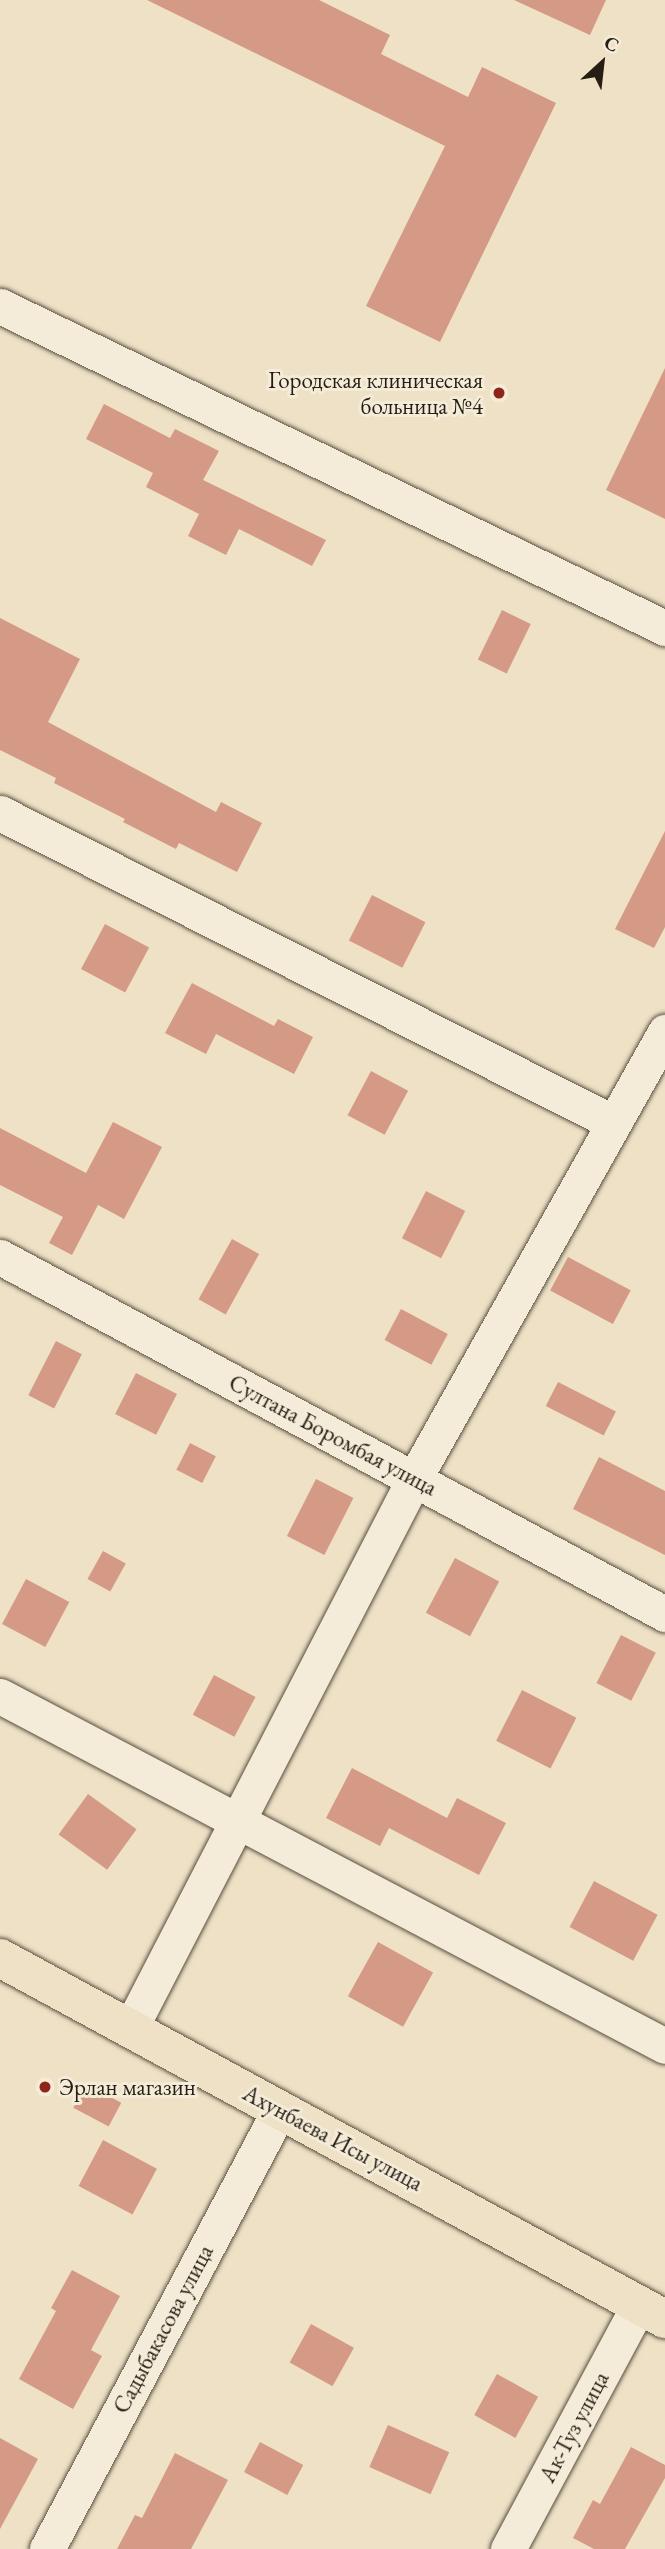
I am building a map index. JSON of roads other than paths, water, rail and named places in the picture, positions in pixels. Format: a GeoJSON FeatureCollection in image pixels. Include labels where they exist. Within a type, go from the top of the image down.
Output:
{"type":"FeatureCollection","features":[{"type":"Feature","properties":{"kind":"main road","name":"Ахунбаева Исы улица"},"geometry":{"type":"LineString","coordinates":[[0,1958],[652,2312]]}},
{"type":"Feature","properties":{"kind":"street"},"geometry":{"type":"LineString","coordinates":[[0,306],[665,628]]}},
{"type":"Feature","properties":{"kind":"street"},"geometry":{"type":"LineString","coordinates":[[0,813],[612,1122]]}},
{"type":"Feature","properties":{"kind":"street"},"geometry":{"type":"LineString","coordinates":[[130,2029],[414,1479],[612,1122],[665,1032]]}},
{"type":"Feature","properties":{"kind":"street","name":"Султана Боромбая улица"},"geometry":{"type":"LineString","coordinates":[[0,1257],[665,1614]]}},
{"type":"Feature","properties":{"kind":"street"},"geometry":{"type":"LineString","coordinates":[[0,1696],[665,2046]]}},
{"type":"Feature","properties":{"kind":"street","name":"Садыбакасова улица"},"geometry":{"type":"LineString","coordinates":[[47,2549],[280,2109]]}},
{"type":"Feature","properties":{"kind":"street","name":"Ак-Туз улица"},"geometry":{"type":"LineString","coordinates":[[508,2549],[652,2312]]}},
{"type":"Feature","properties":{"kind":"place","name":"Городская клиническая больница №4"},"geometry":{"type":"Point","coordinates":[499,393]}},
{"type":"Feature","properties":{"kind":"place","name":"Эрлан магазин"},"geometry":{"type":"Point","coordinates":[45,2087]}}]}
